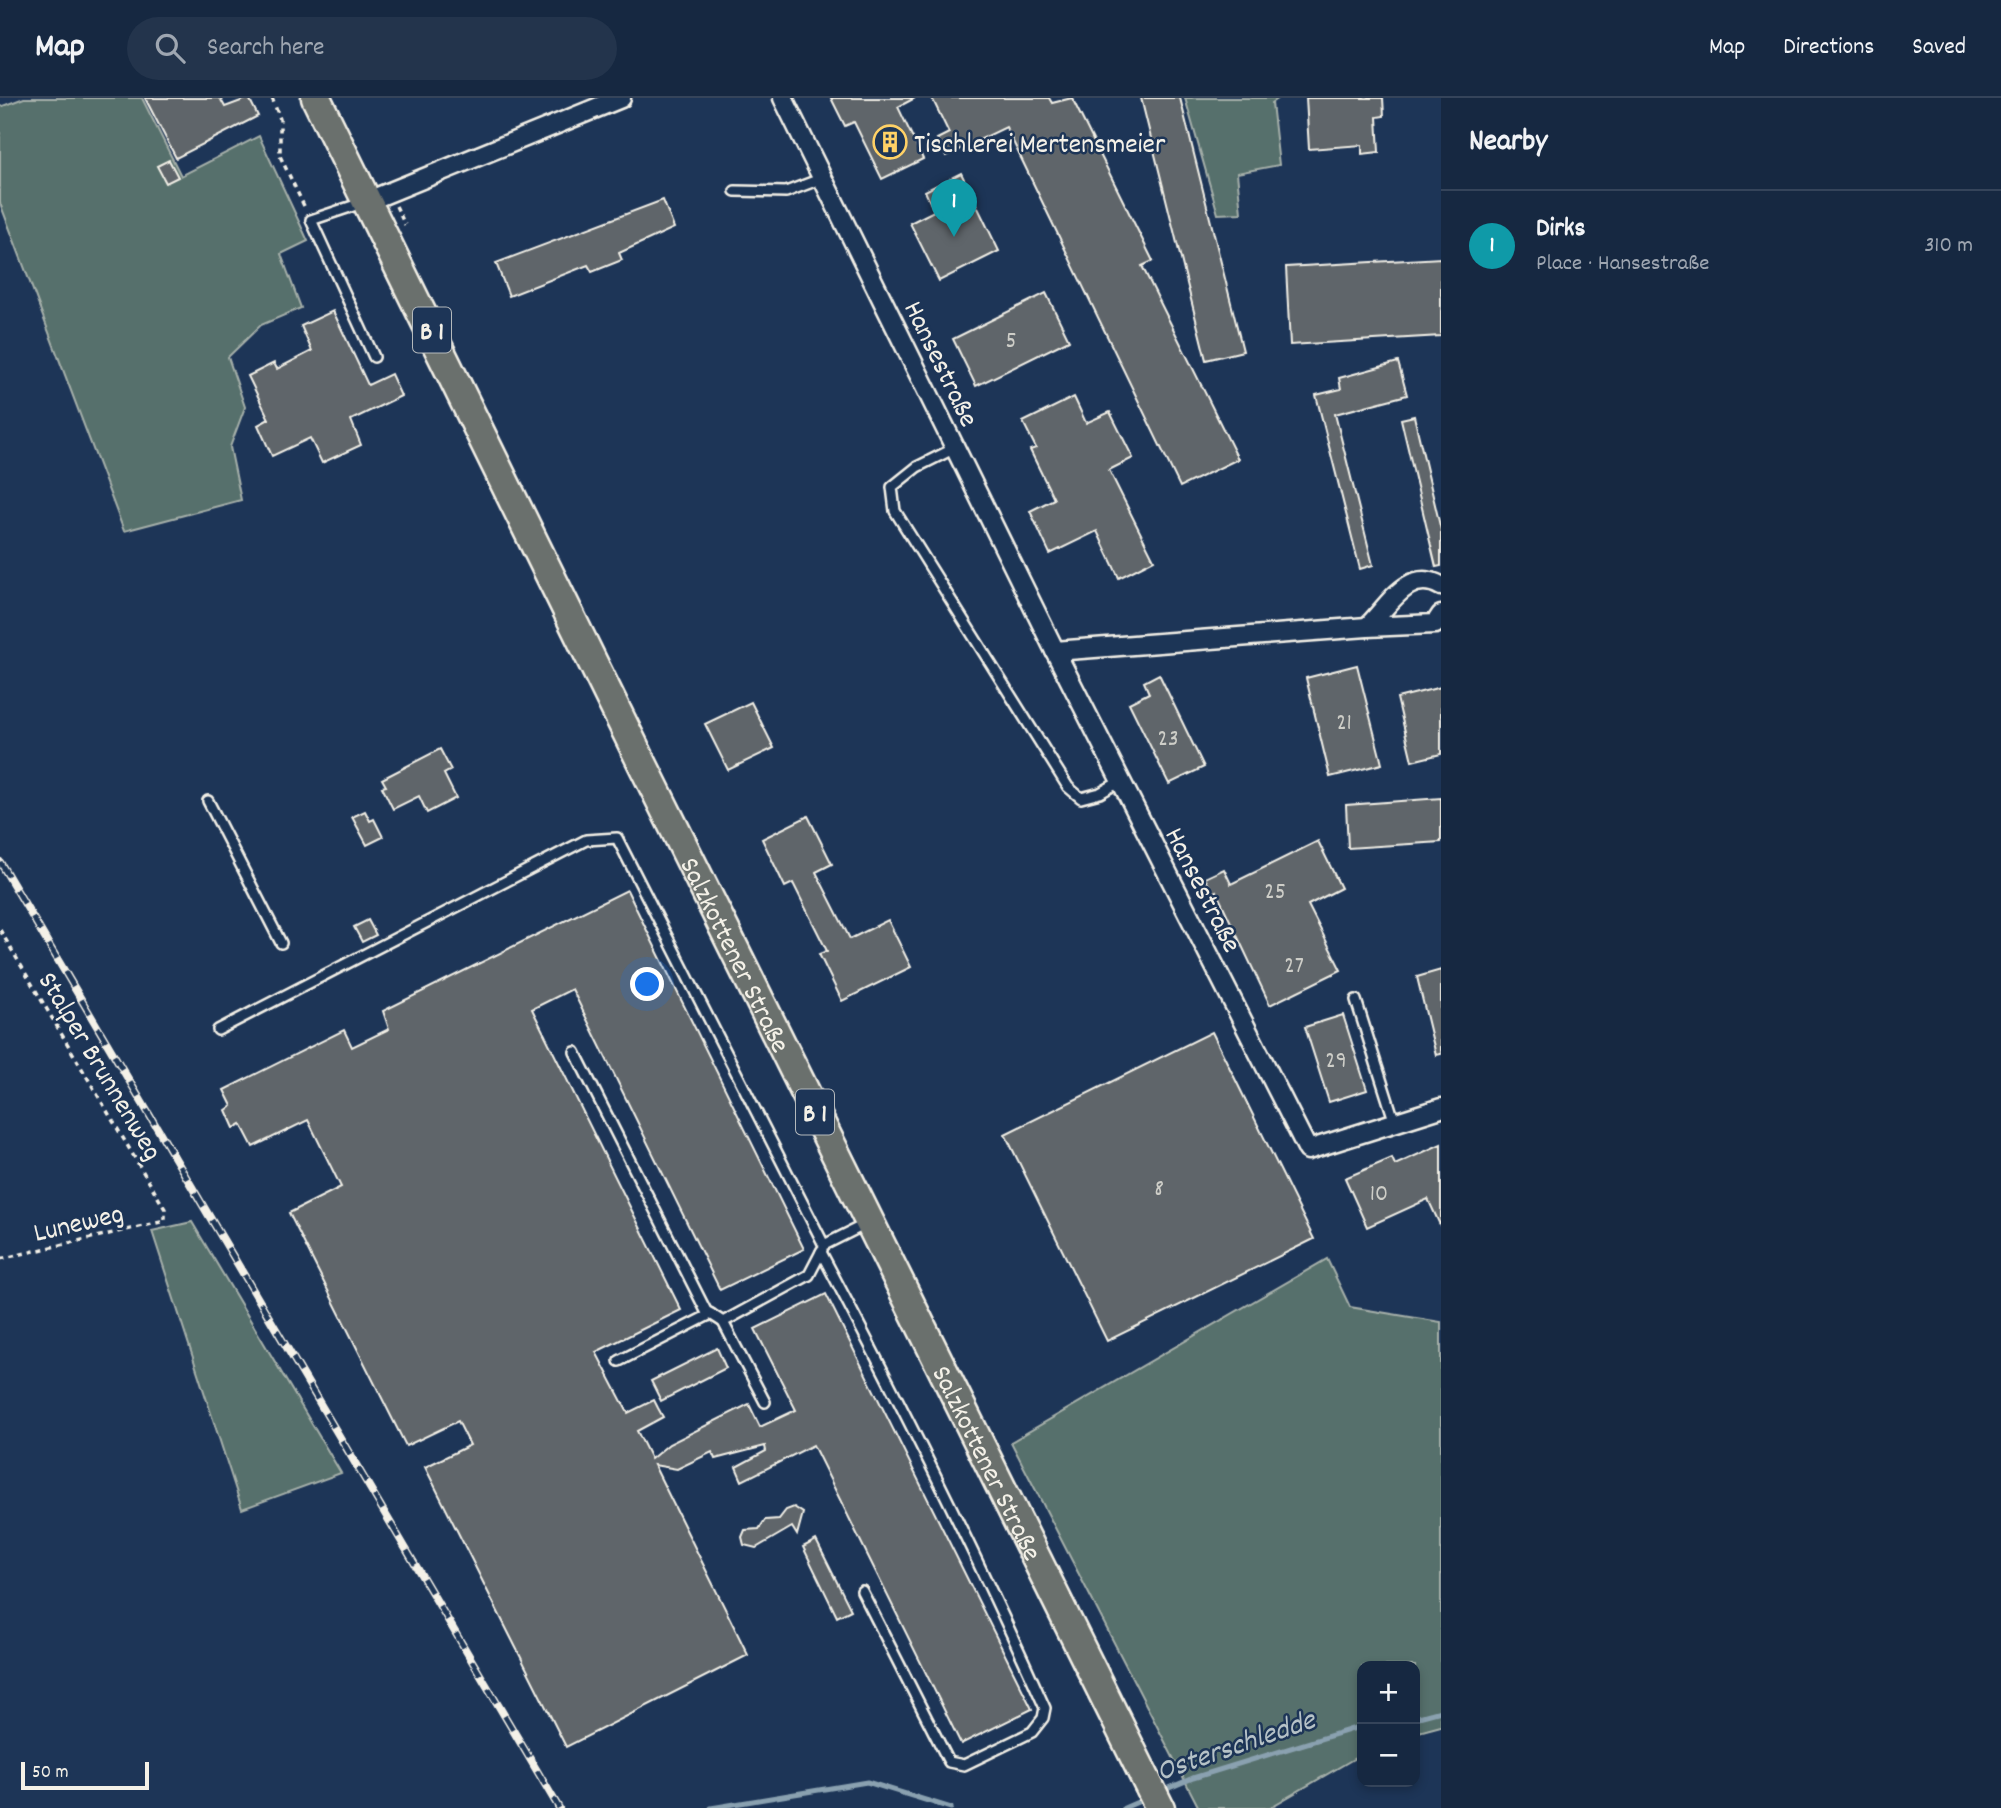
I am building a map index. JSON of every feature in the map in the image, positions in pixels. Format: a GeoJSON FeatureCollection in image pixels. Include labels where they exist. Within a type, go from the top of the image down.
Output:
{"type":"FeatureCollection","features":[{"type":"Feature","properties":{"kind":"main road","name":"Salzkottener Straße"},"geometry":{"type":"LineString","coordinates":[[316,98],[1160,1808]]}},
{"type":"Feature","properties":{"kind":"street"},"geometry":{"type":"LineString","coordinates":[[368,201],[621,98]]}},
{"type":"Feature","properties":{"kind":"street","name":"Hansestraße"},"geometry":{"type":"LineString","coordinates":[[783,98],[1055,651],[1308,1150],[1395,1123]]}},
{"type":"Feature","properties":{"kind":"street"},"geometry":{"type":"LineString","coordinates":[[1367,627],[1403,588],[1415,580],[1429,579],[1441,586]]}},
{"type":"Feature","properties":{"kind":"street"},"geometry":{"type":"LineString","coordinates":[[1055,651],[1367,627],[1415,627],[1434,624],[1441,615]]}},
{"type":"Feature","properties":{"kind":"street"},"geometry":{"type":"LineString","coordinates":[[1395,1123],[1441,1108]]}},
{"type":"Feature","properties":{"kind":"lane"},"geometry":{"type":"LineString","coordinates":[[735,191],[786,192],[823,178]]}},
{"type":"Feature","properties":{"kind":"lane"},"geometry":{"type":"LineString","coordinates":[[368,201],[311,220],[374,357]]}},
{"type":"Feature","properties":{"kind":"lane"},"geometry":{"type":"LineString","coordinates":[[955,448],[917,467],[892,487],[895,511],[1068,787],[1081,798],[1100,793],[1121,781]]}},
{"type":"Feature","properties":{"kind":"lane"},"geometry":{"type":"LineString","coordinates":[[208,801],[281,943]]}},
{"type":"Feature","properties":{"kind":"lane"},"geometry":{"type":"LineString","coordinates":[[218,1031],[586,840],[617,838],[893,1388],[1005,1618],[1045,1708],[1043,1718],[1032,1732],[994,1751],[964,1765],[949,1762],[862,1591]]}},
{"type":"Feature","properties":{"kind":"lane"},"geometry":{"type":"LineString","coordinates":[[1356,1000],[1395,1123]]}},
{"type":"Feature","properties":{"kind":"lane"},"geometry":{"type":"LineString","coordinates":[[575,1052],[706,1311],[723,1322],[765,1402]]}},
{"type":"Feature","properties":{"kind":"lane"},"geometry":{"type":"LineString","coordinates":[[723,1322],[809,1275],[823,1248],[869,1222]]}},
{"type":"Feature","properties":{"kind":"lane"},"geometry":{"type":"LineString","coordinates":[[619,1361],[711,1314]]}},
{"type":"Feature","properties":{"kind":"path"},"geometry":{"type":"LineString","coordinates":[[272,98],[281,119],[280,156],[311,220]]}},
{"type":"Feature","properties":{"kind":"path","name":"Stalper Brunnenweg"},"geometry":{"type":"LineString","coordinates":[[0,930],[165,1209],[165,1222]]}},
{"type":"Feature","properties":{"kind":"path","name":"Luneweg"},"geometry":{"type":"LineString","coordinates":[[0,1259],[165,1222]]}},
{"type":"Feature","properties":{"kind":"green space"},"geometry":{"type":"Polygon","coordinates":[[[24,98],[142,98],[181,176],[259,136],[308,241],[281,254],[301,308],[261,325],[228,357],[245,407],[230,447],[241,500],[124,531],[0,203],[0,107],[24,98]]]}},
{"type":"Feature","properties":{"kind":"green space"},"geometry":{"type":"Polygon","coordinates":[[[1185,98],[1279,98],[1272,103],[1279,165],[1237,173],[1241,213],[1218,214],[1185,98]]]}},
{"type":"Feature","properties":{"kind":"green space"},"geometry":{"type":"Polygon","coordinates":[[[192,1222],[341,1473],[242,1509],[152,1231],[192,1222]]]}},
{"type":"Feature","properties":{"kind":"green space"},"geometry":{"type":"Polygon","coordinates":[[[1327,1259],[1350,1307],[1441,1322],[1441,1726],[1420,1732],[1420,1661],[1357,1661],[1357,1757],[1269,1808],[1199,1808],[1011,1442],[1327,1259]]]}},
{"type":"Feature","properties":{"kind":"building"},"geometry":{"type":"Polygon","coordinates":[[[145,98],[220,98],[225,107],[249,98],[258,116],[176,158],[145,98]]]}},
{"type":"Feature","properties":{"kind":"building","name":"Tischlerei Mertensmeier"},"geometry":{"type":"Polygon","coordinates":[[[831,98],[915,98],[898,107],[923,159],[882,179],[854,122],[845,126],[831,98]]]}},
{"type":"Feature","properties":{"kind":"building"},"geometry":{"type":"Polygon","coordinates":[[[932,98],[1049,98],[1052,103],[1072,98],[1153,261],[1142,266],[1238,459],[1180,487],[1006,127],[946,156],[937,139],[949,133],[932,98]]]}},
{"type":"Feature","properties":{"kind":"building"},"geometry":{"type":"Polygon","coordinates":[[[1141,98],[1180,98],[1243,351],[1206,360],[1141,98]]]}},
{"type":"Feature","properties":{"kind":"building"},"geometry":{"type":"Polygon","coordinates":[[[1306,98],[1383,98],[1384,116],[1377,117],[1379,152],[1362,154],[1362,145],[1309,149],[1306,98]]]}},
{"type":"Feature","properties":{"kind":"building"},"geometry":{"type":"Polygon","coordinates":[[[169,160],[178,177],[166,183],[157,166],[169,160]]]}},
{"type":"Feature","properties":{"kind":"building"},"geometry":{"type":"Polygon","coordinates":[[[961,173],[999,251],[939,281],[910,223],[934,211],[925,191],[961,173]]]}},
{"type":"Feature","properties":{"kind":"building"},"geometry":{"type":"Polygon","coordinates":[[[663,200],[674,228],[619,253],[622,260],[592,272],[588,265],[509,296],[496,263],[663,200]]]}},
{"type":"Feature","properties":{"kind":"building"},"geometry":{"type":"Polygon","coordinates":[[[1441,258],[1441,336],[1290,345],[1286,267],[1441,258]]]}},
{"type":"Feature","properties":{"kind":"building"},"geometry":{"type":"Polygon","coordinates":[[[1046,293],[1069,340],[976,386],[953,339],[1046,293]]]}},
{"type":"Feature","properties":{"kind":"building"},"geometry":{"type":"Polygon","coordinates":[[[333,311],[368,385],[391,374],[401,396],[351,420],[361,445],[322,463],[310,438],[272,456],[258,425],[269,419],[248,376],[274,363],[277,369],[312,351],[301,326],[333,311]]]}},
{"type":"Feature","properties":{"kind":"building"},"geometry":{"type":"Polygon","coordinates":[[[1398,362],[1407,395],[1335,414],[1373,565],[1360,569],[1316,395],[1341,389],[1339,378],[1398,362]]]}},
{"type":"Feature","properties":{"kind":"building"},"geometry":{"type":"Polygon","coordinates":[[[1074,397],[1086,423],[1110,412],[1133,458],[1109,470],[1154,560],[1119,578],[1097,531],[1050,554],[1030,511],[1054,499],[1030,450],[1036,448],[1023,422],[1074,397]]]}},
{"type":"Feature","properties":{"kind":"building"},"geometry":{"type":"Polygon","coordinates":[[[1414,416],[1441,530],[1441,566],[1436,567],[1401,419],[1414,416]]]}},
{"type":"Feature","properties":{"kind":"building"},"geometry":{"type":"Polygon","coordinates":[[[1357,665],[1382,764],[1330,777],[1306,678],[1357,665]]]}},
{"type":"Feature","properties":{"kind":"building"},"geometry":{"type":"Polygon","coordinates":[[[1159,674],[1204,767],[1169,784],[1129,703],[1149,693],[1144,682],[1159,674]]]}},
{"type":"Feature","properties":{"kind":"building"},"geometry":{"type":"Polygon","coordinates":[[[1441,687],[1441,754],[1412,761],[1397,698],[1441,687]]]}},
{"type":"Feature","properties":{"kind":"building"},"geometry":{"type":"Polygon","coordinates":[[[751,702],[774,748],[728,770],[705,724],[751,702]]]}},
{"type":"Feature","properties":{"kind":"building"},"geometry":{"type":"Polygon","coordinates":[[[440,749],[451,770],[444,774],[456,798],[427,813],[419,796],[393,809],[382,787],[386,786],[382,779],[440,749]]]}},
{"type":"Feature","properties":{"kind":"building"},"geometry":{"type":"Polygon","coordinates":[[[1441,798],[1441,842],[1348,848],[1346,805],[1441,798]]]}},
{"type":"Feature","properties":{"kind":"building"},"geometry":{"type":"Polygon","coordinates":[[[365,811],[370,821],[374,819],[383,837],[367,845],[352,817],[365,811]]]}},
{"type":"Feature","properties":{"kind":"building"},"geometry":{"type":"Polygon","coordinates":[[[808,816],[832,864],[816,872],[850,939],[888,920],[911,967],[842,1001],[819,954],[827,951],[793,883],[785,887],[762,839],[808,816]]]}},
{"type":"Feature","properties":{"kind":"building"},"geometry":{"type":"Polygon","coordinates":[[[1318,841],[1341,888],[1308,905],[1341,970],[1270,1005],[1216,891],[1213,893],[1205,878],[1224,869],[1231,884],[1318,841]]]}},
{"type":"Feature","properties":{"kind":"building"},"geometry":{"type":"Polygon","coordinates":[[[627,890],[804,1249],[720,1290],[572,989],[532,1009],[681,1310],[596,1352],[628,1413],[654,1400],[663,1417],[637,1431],[651,1459],[669,1444],[749,1404],[760,1427],[796,1410],[755,1329],[826,1294],[1032,1709],[961,1744],[813,1445],[742,1481],[736,1467],[766,1451],[765,1446],[715,1459],[712,1452],[677,1469],[654,1465],[748,1655],[566,1747],[425,1467],[470,1445],[458,1421],[406,1446],[289,1213],[341,1187],[308,1120],[253,1147],[241,1124],[234,1128],[226,1110],[232,1106],[224,1090],[344,1030],[352,1047],[389,1029],[383,1011],[627,890]]]}},
{"type":"Feature","properties":{"kind":"building"},"geometry":{"type":"Polygon","coordinates":[[[368,920],[376,935],[362,942],[354,927],[368,920]]]}},
{"type":"Feature","properties":{"kind":"building"},"geometry":{"type":"Polygon","coordinates":[[[1441,970],[1441,1054],[1436,1055],[1417,977],[1441,970]]]}},
{"type":"Feature","properties":{"kind":"building"},"geometry":{"type":"Polygon","coordinates":[[[1343,1015],[1367,1090],[1329,1102],[1305,1027],[1343,1015]]]}},
{"type":"Feature","properties":{"kind":"building"},"geometry":{"type":"Polygon","coordinates":[[[1212,1032],[1314,1239],[1107,1341],[1005,1134],[1212,1032]]]}},
{"type":"Feature","properties":{"kind":"building"},"geometry":{"type":"Polygon","coordinates":[[[1441,1144],[1441,1227],[1428,1199],[1367,1227],[1345,1178],[1392,1158],[1395,1165],[1441,1144]]]}},
{"type":"Feature","properties":{"kind":"building"},"geometry":{"type":"Polygon","coordinates":[[[717,1348],[726,1368],[661,1401],[651,1381],[717,1348]]]}},
{"type":"Feature","properties":{"kind":"building"},"geometry":{"type":"Polygon","coordinates":[[[794,1507],[803,1513],[797,1535],[792,1527],[756,1548],[744,1545],[742,1537],[745,1530],[759,1529],[765,1520],[779,1519],[786,1510],[794,1507]]]}},
{"type":"Feature","properties":{"kind":"building"},"geometry":{"type":"Polygon","coordinates":[[[816,1540],[851,1610],[837,1617],[803,1547],[816,1540]]]}},
{"type":"Feature","properties":{"kind":"waterway","name":"Osterschledde"},"geometry":{"type":"LineString","coordinates":[[1420,1717],[1441,1711]]}},
{"type":"Feature","properties":{"kind":"waterway","name":"Osterschledde"},"geometry":{"type":"LineString","coordinates":[[1162,1791],[1193,1778],[1357,1728]]}},
{"type":"Feature","properties":{"kind":"waterway","name":"Osterschledde"},"geometry":{"type":"LineString","coordinates":[[711,1808],[867,1782],[951,1808]]}},
{"type":"Feature","properties":{"kind":"waterway","name":"Osterschledde"},"geometry":{"type":"LineString","coordinates":[[1124,1808],[1147,1798]]}},
{"type":"Feature","properties":{"kind":"railway"},"geometry":{"type":"LineString","coordinates":[[0,862],[559,1808]]}},
{"type":"Feature","properties":{"kind":"place","name":"Tischlerei Mertensmeier"},"geometry":{"type":"Point","coordinates":[890,142]}},
{"type":"Feature","properties":{"kind":"place","name":"Dirks"},"geometry":{"type":"Point","coordinates":[954,237]}}]}
